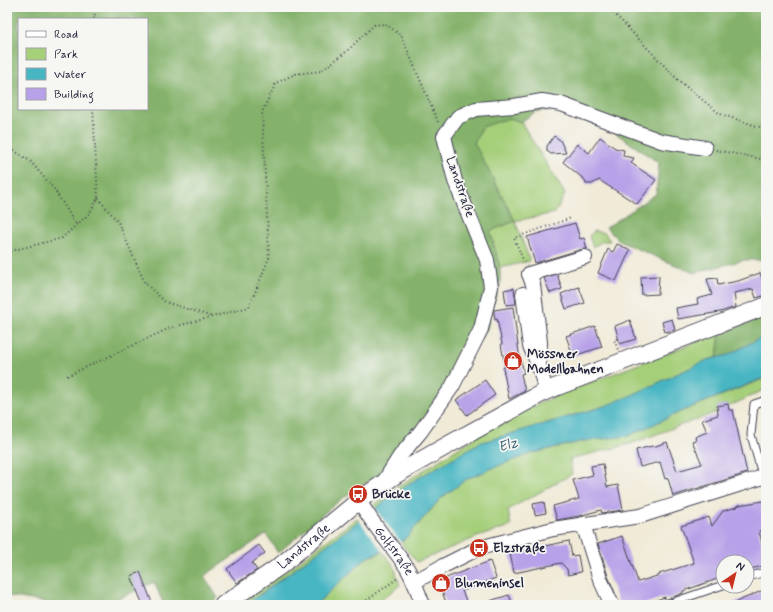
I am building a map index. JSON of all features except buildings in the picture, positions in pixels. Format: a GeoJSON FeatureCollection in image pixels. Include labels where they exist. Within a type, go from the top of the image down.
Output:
{"type":"FeatureCollection","features":[{"type":"Feature","properties":{"kind":"street"},"geometry":{"type":"LineString","coordinates":[[444,136],[458,117],[476,108],[514,106],[542,102],[560,104],[661,141],[705,148]]}},
{"type":"Feature","properties":{"kind":"street","name":"Landstraße"},"geometry":{"type":"LineString","coordinates":[[382,485],[400,456],[452,387],[481,329],[491,287],[487,260],[455,181],[444,136]]}},
{"type":"Feature","properties":{"kind":"street"},"geometry":{"type":"LineString","coordinates":[[539,366],[540,342],[533,284],[529,274],[585,257]]}},
{"type":"Feature","properties":{"kind":"street"},"geometry":{"type":"LineString","coordinates":[[523,294],[530,346],[539,366],[546,391]]}},
{"type":"Feature","properties":{"kind":"street","name":"Landstraße"},"geometry":{"type":"LineString","coordinates":[[223,605],[280,566],[362,506],[382,485],[397,474],[546,391],[766,306]]}},
{"type":"Feature","properties":{"kind":"street"},"geometry":{"type":"LineString","coordinates":[[408,571],[443,566],[479,548],[553,529],[640,516],[765,480]]}},
{"type":"Feature","properties":{"kind":"street","name":"Golfstraße"},"geometry":{"type":"LineString","coordinates":[[362,506],[408,571],[423,605]]}},
{"type":"Feature","properties":{"kind":"street"},"geometry":{"type":"LineString","coordinates":[[583,524],[600,579],[612,605]]}},
{"type":"Feature","properties":{"kind":"lane"},"geometry":{"type":"LineString","coordinates":[[765,480],[751,435],[754,404],[766,400]]}},
{"type":"Feature","properties":{"kind":"lane"},"geometry":{"type":"LineString","coordinates":[[755,575],[766,572]]}},
{"type":"Feature","properties":{"kind":"lane"},"geometry":{"type":"LineString","coordinates":[[665,605],[715,588]]}},
{"type":"Feature","properties":{"kind":"path"},"geometry":{"type":"LineString","coordinates":[[94,18],[96,7]]}},
{"type":"Feature","properties":{"kind":"path"},"geometry":{"type":"LineString","coordinates":[[608,7],[678,80],[720,114],[766,129]]}},
{"type":"Feature","properties":{"kind":"path"},"geometry":{"type":"LineString","coordinates":[[68,376],[170,328],[249,307],[269,258],[262,112],[276,83],[295,74],[321,71],[346,52],[374,25],[385,24],[401,35],[444,136]]}},
{"type":"Feature","properties":{"kind":"path"},"geometry":{"type":"LineString","coordinates":[[7,252],[62,238],[90,213],[98,198],[93,110]]}},
{"type":"Feature","properties":{"kind":"path"},"geometry":{"type":"LineString","coordinates":[[7,146],[30,161],[54,189],[77,226]]}},
{"type":"Feature","properties":{"kind":"path"},"geometry":{"type":"LineString","coordinates":[[705,148],[766,160]]}},
{"type":"Feature","properties":{"kind":"path"},"geometry":{"type":"LineString","coordinates":[[98,198],[118,222],[145,283],[166,302],[214,317]]}},
{"type":"Feature","properties":{"kind":"path"},"geometry":{"type":"LineString","coordinates":[[529,274],[514,238],[571,218]]}},
{"type":"Feature","properties":{"kind":"path"},"geometry":{"type":"LineString","coordinates":[[618,338],[614,340],[619,354]]}},
{"type":"Feature","properties":{"kind":"path"},"geometry":{"type":"LineString","coordinates":[[360,605],[408,571]]}},
{"type":"Feature","properties":{"kind":"green space"},"geometry":{"type":"Polygon","coordinates":[[[7,7],[766,7],[766,260],[744,260],[694,273],[619,241],[606,228],[656,194],[659,163],[614,132],[558,109],[535,112],[521,122],[509,118],[482,127],[474,143],[515,221],[490,231],[500,268],[500,284],[491,308],[487,329],[387,470],[341,499],[278,553],[266,534],[204,576],[218,598],[207,605],[164,605],[154,582],[105,605],[63,605],[7,596],[7,7]]]}},
{"type":"Feature","properties":{"kind":"green space"},"geometry":{"type":"Polygon","coordinates":[[[509,118],[521,122],[565,194],[555,213],[515,221],[474,143],[482,127],[509,118]]]}},
{"type":"Feature","properties":{"kind":"green space"},"geometry":{"type":"Polygon","coordinates":[[[515,221],[530,261],[500,268],[490,231],[515,221]]]}},
{"type":"Feature","properties":{"kind":"green space"},"geometry":{"type":"Polygon","coordinates":[[[594,231],[605,233],[610,241],[603,241],[593,247],[589,236],[594,231]]]}},
{"type":"Feature","properties":{"kind":"green space"},"geometry":{"type":"Polygon","coordinates":[[[766,316],[766,335],[728,355],[717,358],[720,333],[766,316]]]}},
{"type":"Feature","properties":{"kind":"green space"},"geometry":{"type":"Polygon","coordinates":[[[720,333],[717,358],[707,360],[605,406],[479,443],[408,484],[376,509],[373,506],[402,484],[487,430],[514,415],[560,394],[720,333]]]}},
{"type":"Feature","properties":{"kind":"green space"},"geometry":{"type":"Polygon","coordinates":[[[766,378],[766,389],[717,412],[630,444],[570,459],[572,474],[508,510],[511,526],[477,537],[417,562],[401,543],[441,498],[467,479],[533,453],[588,440],[628,436],[685,410],[766,378]]]}},
{"type":"Feature","properties":{"kind":"green space"},"geometry":{"type":"Polygon","coordinates":[[[357,518],[360,521],[253,599],[238,603],[289,569],[357,518]]]}},
{"type":"Feature","properties":{"kind":"green space"},"geometry":{"type":"Polygon","coordinates":[[[383,552],[394,566],[400,585],[375,605],[315,605],[366,558],[383,552]]]}},
{"type":"Feature","properties":{"kind":"water","name":"Elz"},"geometry":{"type":"Polygon","coordinates":[[[766,335],[766,377],[685,410],[628,436],[584,441],[533,453],[467,479],[441,498],[407,537],[398,544],[366,558],[315,605],[236,605],[253,599],[264,592],[408,484],[479,443],[605,406],[707,360],[728,355],[766,335]]]}},
{"type":"Feature","properties":{"kind":"pier"},"geometry":{"type":"Polygon","coordinates":[[[374,507],[402,544],[384,553],[358,519],[374,507]]]}},
{"type":"Feature","properties":{"kind":"place","name":"Mössner Modellbahnen"},"geometry":{"type":"Point","coordinates":[513,361]}},
{"type":"Feature","properties":{"kind":"place","name":"Brücke"},"geometry":{"type":"Point","coordinates":[358,494]}},
{"type":"Feature","properties":{"kind":"place","name":"Elzstraße"},"geometry":{"type":"Point","coordinates":[479,548]}},
{"type":"Feature","properties":{"kind":"place","name":"Blumeninsel"},"geometry":{"type":"Point","coordinates":[441,583]}}]}
